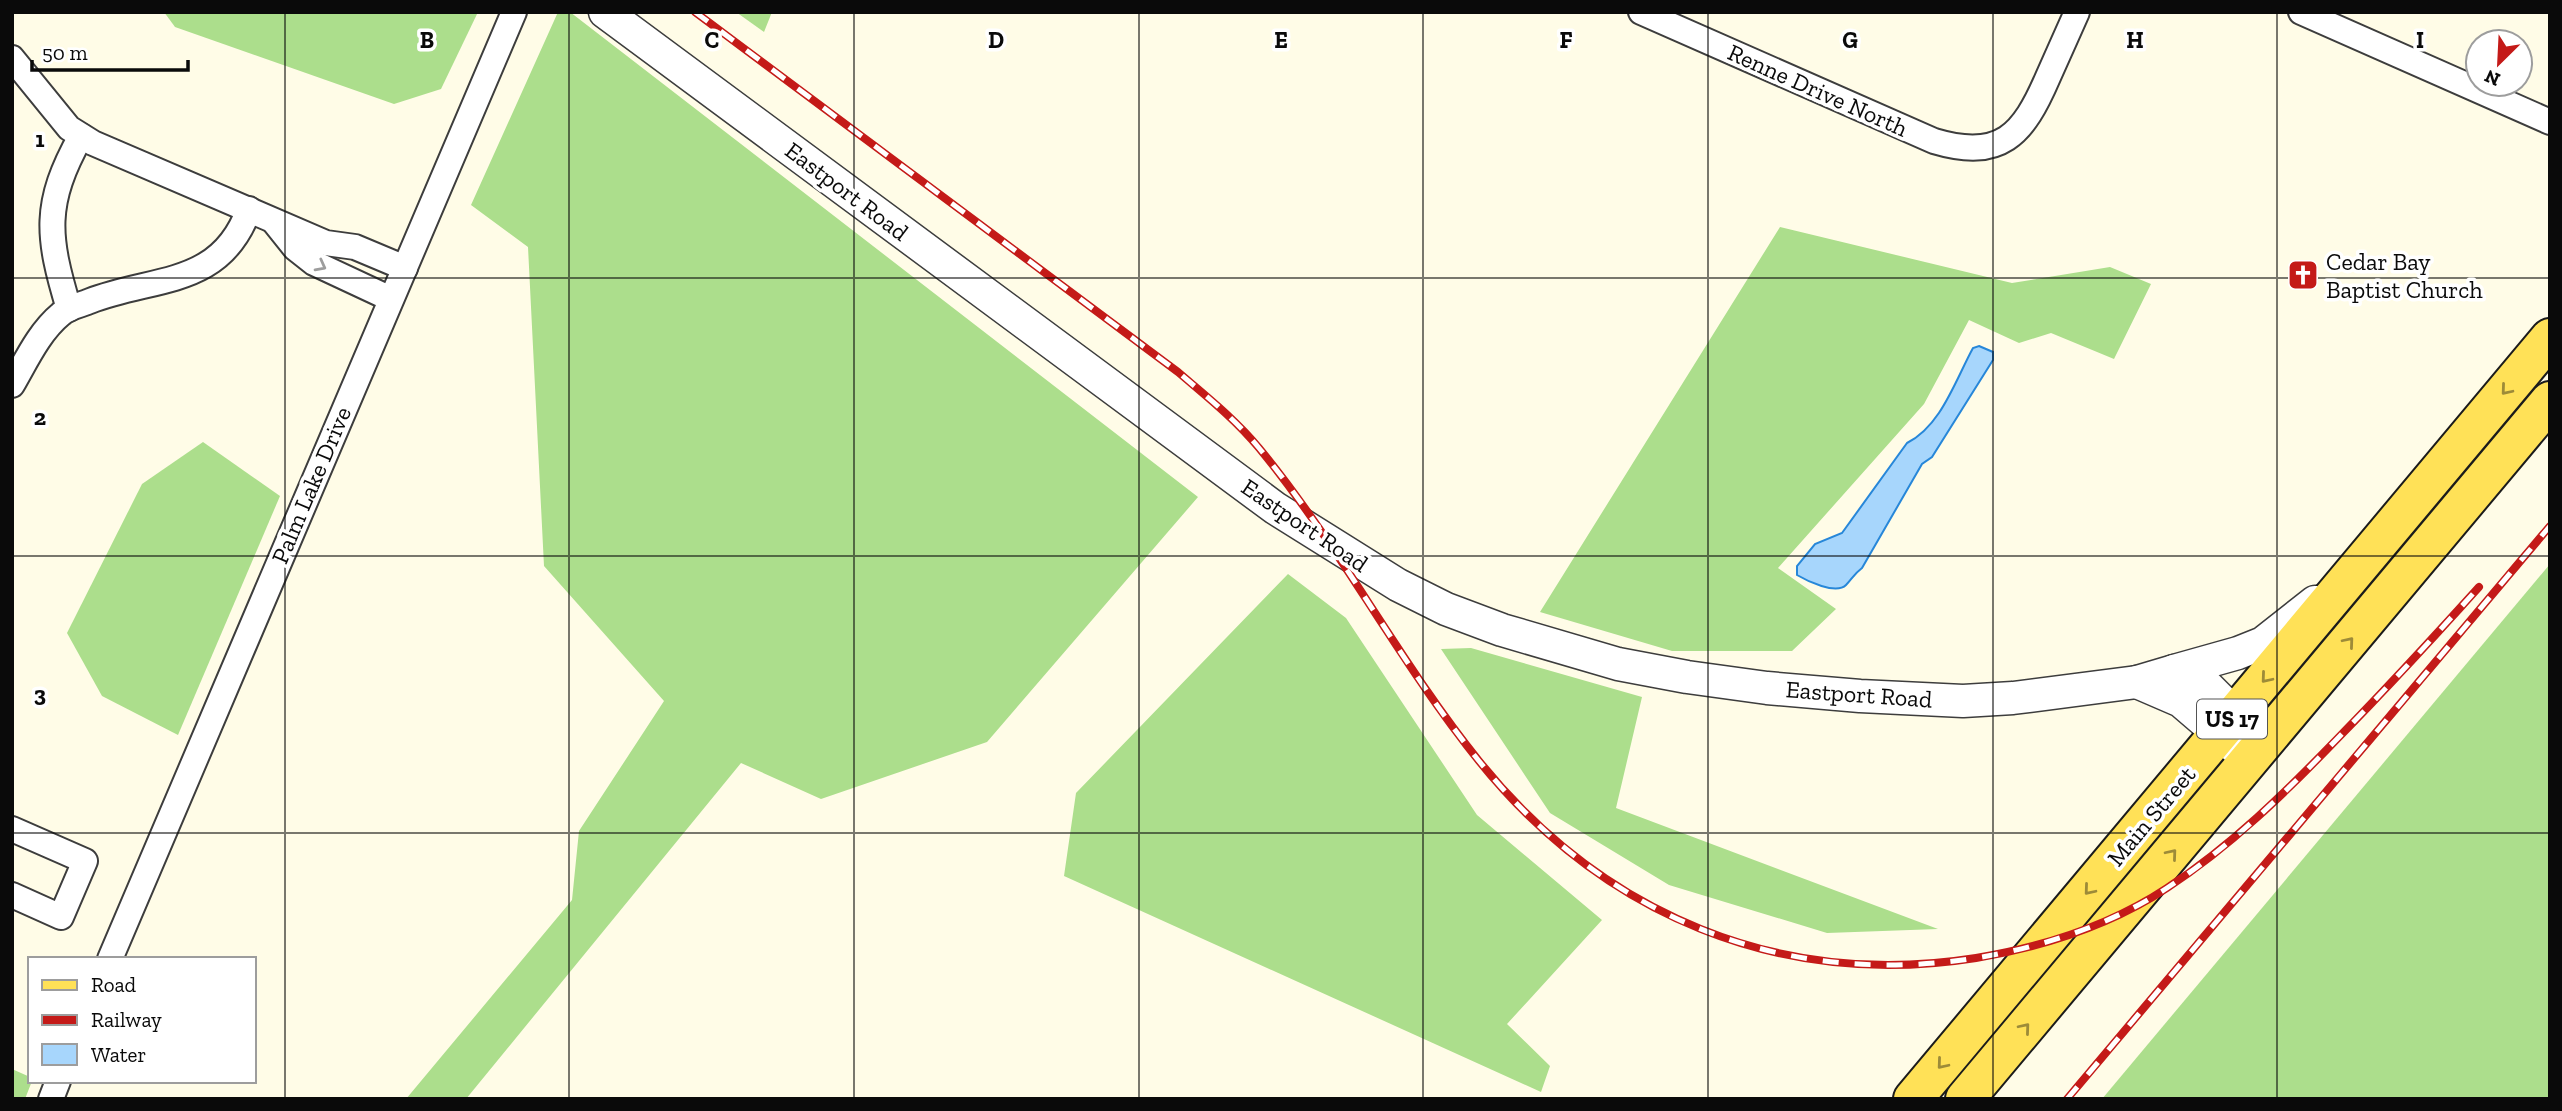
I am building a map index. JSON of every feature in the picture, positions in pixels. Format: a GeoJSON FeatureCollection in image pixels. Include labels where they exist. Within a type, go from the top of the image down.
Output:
{"type":"FeatureCollection","features":[{"type":"Feature","properties":{"kind":"main road","name":"Main Street"},"geometry":{"type":"LineString","coordinates":[[1913,1099],[2550,338]]}},
{"type":"Feature","properties":{"kind":"main road","name":"Main Street"},"geometry":{"type":"LineString","coordinates":[[1965,1099],[2550,401]]}},
{"type":"Feature","properties":{"kind":"street","name":"Palm Lake Drive"},"geometry":{"type":"LineString","coordinates":[[111,957],[514,12]]}},
{"type":"Feature","properties":{"kind":"street","name":"Eastport Road"},"geometry":{"type":"LineString","coordinates":[[605,12],[1275,508],[1398,585],[1446,609],[1502,630],[1618,664],[1687,677],[1767,688],[1896,699],[1963,701],[2040,695],[2137,682],[2238,653],[2263,643],[2357,569]]}},
{"type":"Feature","properties":{"kind":"street","name":"Renne Drive North"},"geometry":{"type":"LineString","coordinates":[[1641,12],[1934,141],[1958,148],[1979,149],[1999,143],[2024,123],[2035,106],[2077,12]]}},
{"type":"Feature","properties":{"kind":"street"},"geometry":{"type":"LineString","coordinates":[[2301,12],[2550,122]]}},
{"type":"Feature","properties":{"kind":"street"},"geometry":{"type":"LineString","coordinates":[[12,58],[69,128],[93,144],[272,219],[311,220],[336,230],[355,247],[405,268]]}},
{"type":"Feature","properties":{"kind":"street"},"geometry":{"type":"LineString","coordinates":[[69,309],[55,263],[52,231],[55,194],[67,160],[81,136]]}},
{"type":"Feature","properties":{"kind":"street"},"geometry":{"type":"LineString","coordinates":[[12,385],[46,328],[63,312],[117,291],[190,275],[215,259],[232,241],[249,209]]}},
{"type":"Feature","properties":{"kind":"street"},"geometry":{"type":"LineString","coordinates":[[272,219],[295,248],[314,263],[391,299]]}},
{"type":"Feature","properties":{"kind":"street"},"geometry":{"type":"LineString","coordinates":[[2174,670],[2191,676],[2208,687],[2228,724],[2257,752]]}},
{"type":"Feature","properties":{"kind":"street"},"geometry":{"type":"LineString","coordinates":[[2137,682],[2228,724]]}},
{"type":"Feature","properties":{"kind":"street"},"geometry":{"type":"LineString","coordinates":[[12,830],[85,861],[61,917],[12,895]]}},
{"type":"Feature","properties":{"kind":"green space"},"geometry":{"type":"Polygon","coordinates":[[[164,12],[478,12],[441,89],[394,104],[175,27],[164,12]]]}},
{"type":"Feature","properties":{"kind":"green space"},"geometry":{"type":"Polygon","coordinates":[[[558,12],[570,12],[1198,497],[987,742],[821,799],[741,763],[466,1099],[406,1099],[572,900],[579,831],[664,701],[544,566],[528,247],[471,205],[558,12]]]}},
{"type":"Feature","properties":{"kind":"green space"},"geometry":{"type":"Polygon","coordinates":[[[736,12],[772,12],[764,32],[736,12]]]}},
{"type":"Feature","properties":{"kind":"green space"},"geometry":{"type":"Polygon","coordinates":[[[1780,227],[2012,283],[2110,267],[2151,284],[2114,359],[2051,333],[2019,343],[1969,320],[1924,404],[1778,568],[1836,609],[1792,651],[1672,651],[1540,612],[1780,227]]]}},
{"type":"Feature","properties":{"kind":"green space"},"geometry":{"type":"Polygon","coordinates":[[[203,442],[280,496],[178,735],[102,696],[67,633],[142,484],[203,442]]]}},
{"type":"Feature","properties":{"kind":"green space"},"geometry":{"type":"Polygon","coordinates":[[[2550,564],[2550,1099],[2102,1099],[2550,564]]]}},
{"type":"Feature","properties":{"kind":"green space"},"geometry":{"type":"Polygon","coordinates":[[[1288,574],[1346,618],[1477,815],[1602,920],[1507,1024],[1550,1066],[1541,1092],[1064,876],[1076,793],[1288,574]]]}},
{"type":"Feature","properties":{"kind":"green space"},"geometry":{"type":"Polygon","coordinates":[[[1471,648],[1642,697],[1616,808],[1938,929],[1827,933],[1669,885],[1550,813],[1441,649],[1471,648]]]}},
{"type":"Feature","properties":{"kind":"green space"},"geometry":{"type":"Polygon","coordinates":[[[12,1069],[28,1076],[28,1083],[31,1083],[25,1099],[12,1099],[12,1069]]]}},
{"type":"Feature","properties":{"kind":"water"},"geometry":{"type":"Polygon","coordinates":[[[1979,346],[1993,352],[1993,360],[1932,457],[1922,464],[1862,568],[1841,588],[1822,586],[1797,575],[1797,566],[1815,544],[1842,533],[1907,443],[1929,426],[1946,402],[1973,348],[1979,346]]]}},
{"type":"Feature","properties":{"kind":"railway"},"geometry":{"type":"LineString","coordinates":[[695,12],[1178,372],[1250,437],[1316,524],[1450,723],[1479,761],[1528,815],[1581,861],[1639,899],[1700,929],[1765,950],[1833,962],[1903,965],[1976,958],[2051,941],[2123,913],[2191,872],[2257,817],[2357,719],[2479,587]]}},
{"type":"Feature","properties":{"kind":"railway"},"geometry":{"type":"LineString","coordinates":[[2067,1099],[2550,526]]}},
{"type":"Feature","properties":{"kind":"place","name":"Cedar Bay Baptist Church"},"geometry":{"type":"Point","coordinates":[2303,275]}}]}
